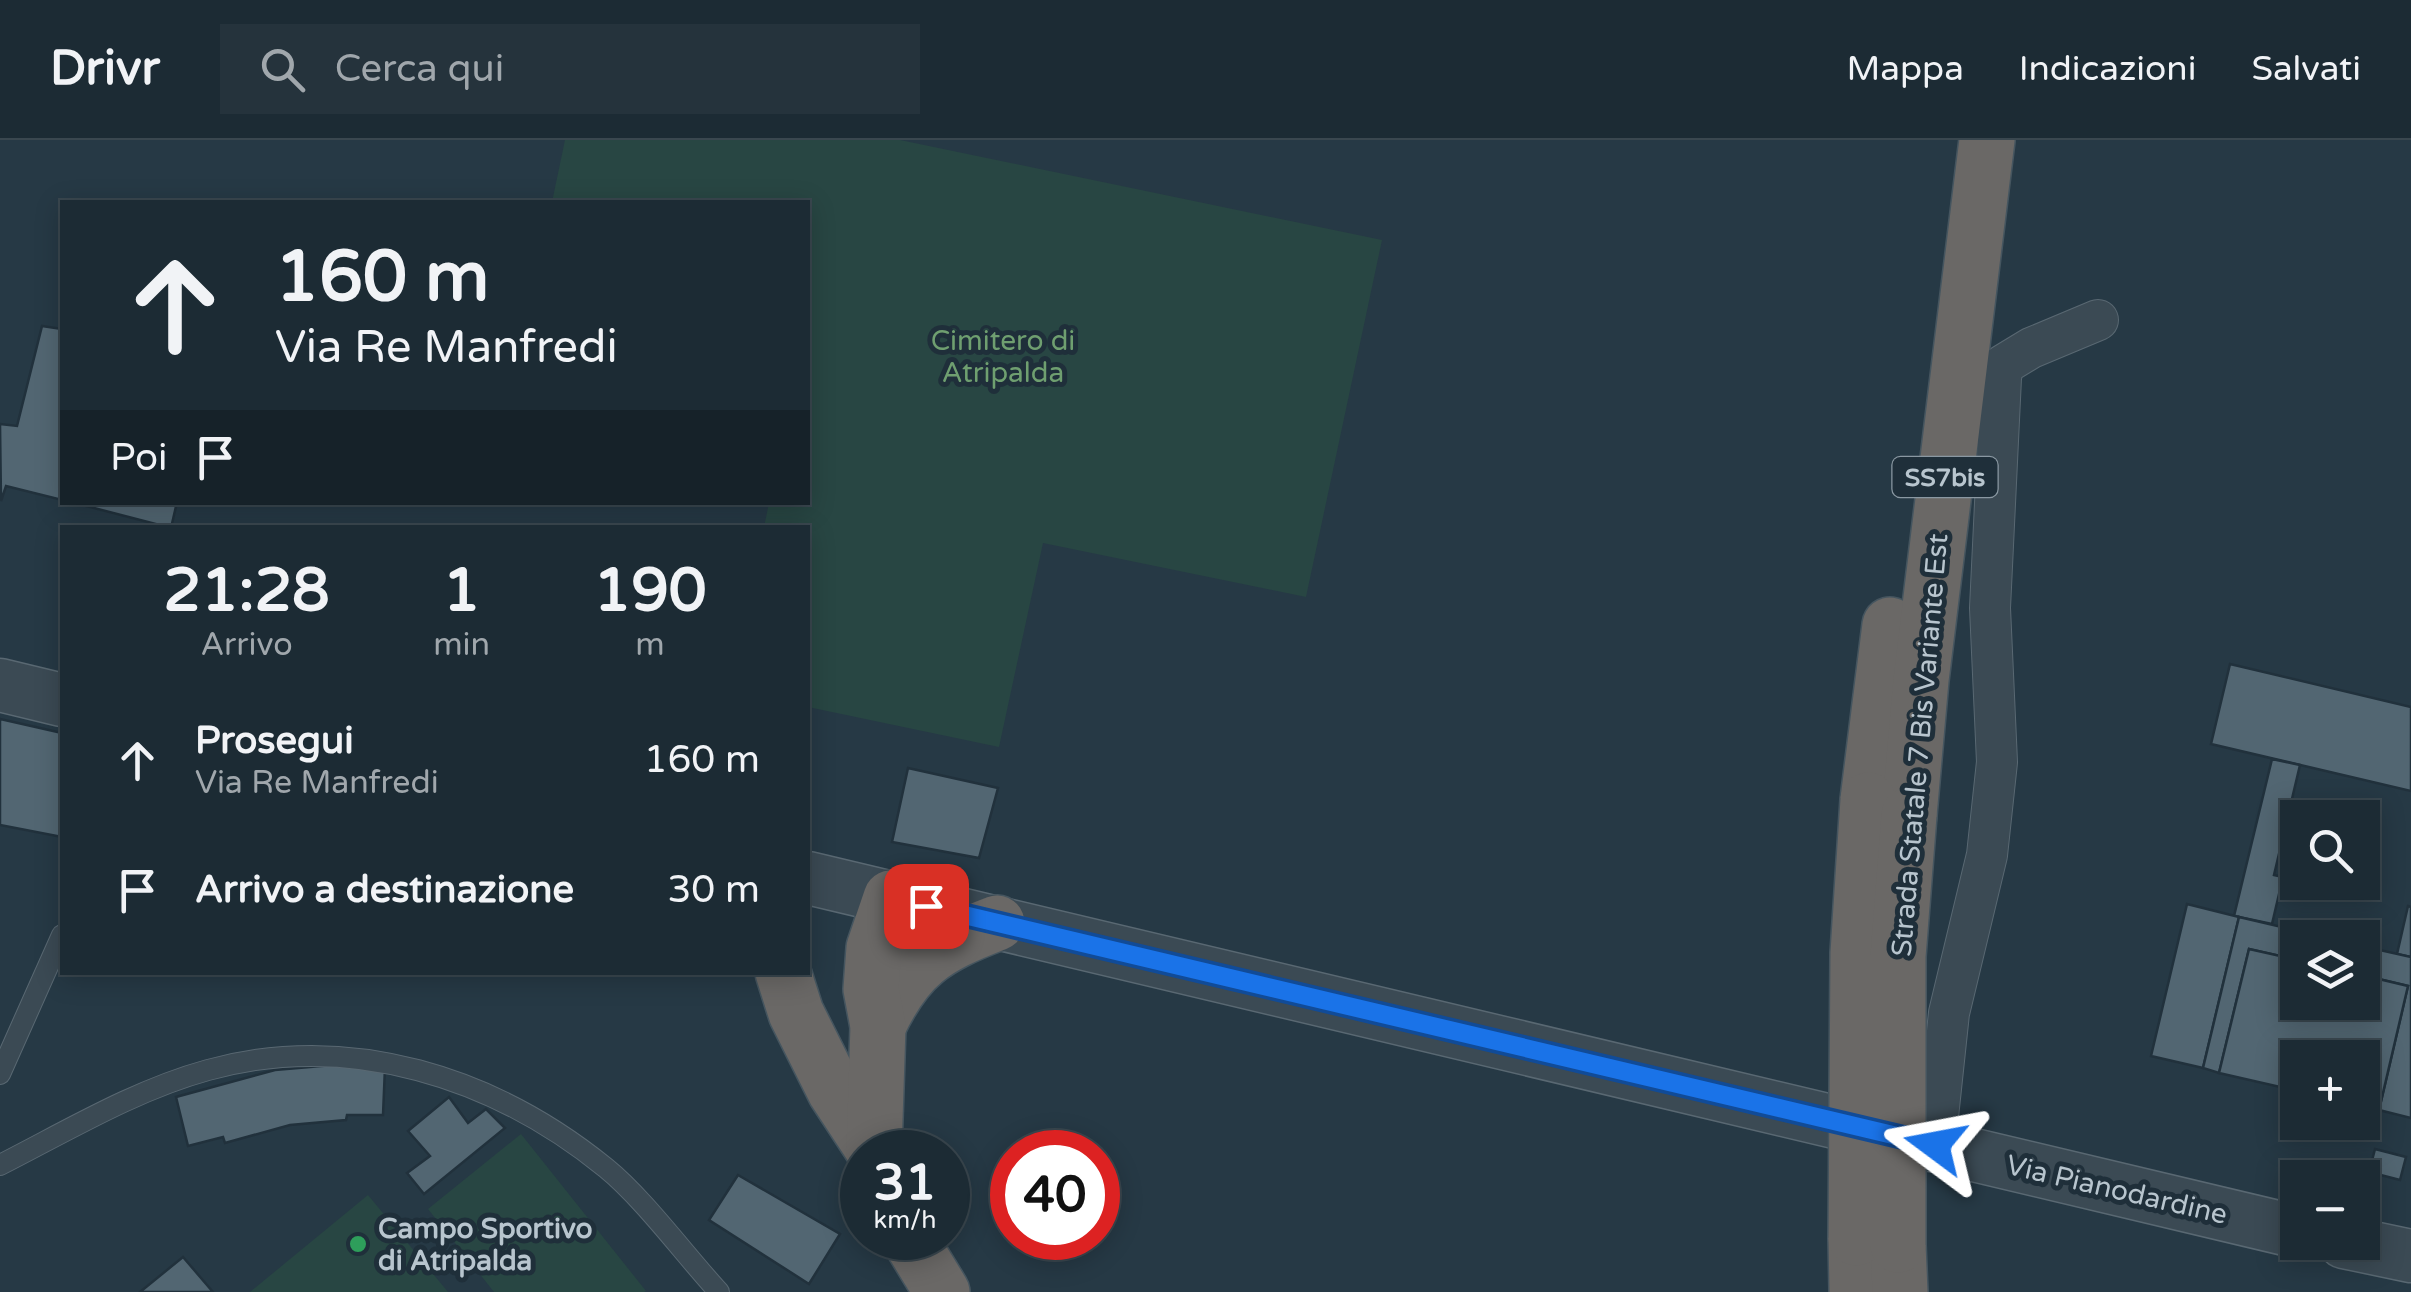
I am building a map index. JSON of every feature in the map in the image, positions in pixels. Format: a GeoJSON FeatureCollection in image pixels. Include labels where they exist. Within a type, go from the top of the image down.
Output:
{"type":"FeatureCollection","features":[{"type":"Feature","properties":{"kind":"highway","name":"Strada Statale 7 Bis Variante Est"},"geometry":{"type":"LineString","coordinates":[[1857,1292],[1884,1258],[1898,956],[1889,808],[1948,140]]}},
{"type":"Feature","properties":{"kind":"highway","name":"Strada Statale 7 Bis Variante Est"},"geometry":{"type":"LineString","coordinates":[[1889,808],[1921,680],[1987,140]]}},
{"type":"Feature","properties":{"kind":"highway"},"geometry":{"type":"LineString","coordinates":[[876,1130],[878,1026],[871,988],[874,948],[891,898]]}},
{"type":"Feature","properties":{"kind":"highway"},"geometry":{"type":"LineString","coordinates":[[878,1026],[895,989],[926,959],[959,938],[997,923]]}},
{"type":"Feature","properties":{"kind":"highway"},"geometry":{"type":"LineString","coordinates":[[784,975],[796,1012],[835,1090],[861,1130]]}},
{"type":"Feature","properties":{"kind":"highway"},"geometry":{"type":"LineString","coordinates":[[922,1260],[942,1292]]}},
{"type":"Feature","properties":{"kind":"street"},"geometry":{"type":"LineString","coordinates":[[1935,1145],[1949,1013],[1987,855],[1997,762],[1990,608],[2001,378],[2004,365],[2031,348],[2098,320]]}},
{"type":"Feature","properties":{"kind":"street"},"geometry":{"type":"LineString","coordinates":[[0,685],[60,700]]}},
{"type":"Feature","properties":{"kind":"street","name":"Via Pianodardine"},"geometry":{"type":"LineString","coordinates":[[810,878],[2280,1228]]}},
{"type":"Feature","properties":{"kind":"street"},"geometry":{"type":"LineString","coordinates":[[2380,1250],[2411,1256]]}},
{"type":"Feature","properties":{"kind":"lane"},"geometry":{"type":"LineString","coordinates":[[0,1074],[60,939]]}},
{"type":"Feature","properties":{"kind":"lane"},"geometry":{"type":"LineString","coordinates":[[0,1165],[109,1110],[207,1070],[278,1057],[348,1055],[468,1086],[528,1112],[609,1170],[719,1292]]}},
{"type":"Feature","properties":{"kind":"green space","name":"Cimitero di Atripalda"},"geometry":{"type":"Polygon","coordinates":[[[565,140],[900,140],[1382,240],[1306,597],[1043,543],[999,747],[810,707],[810,525],[764,525],[769,505],[810,505],[810,200],[552,200],[565,140]]]}},
{"type":"Feature","properties":{"kind":"green space"},"geometry":{"type":"Polygon","coordinates":[[[521,1134],[646,1291],[494,1292],[428,1209],[521,1134]]]}},
{"type":"Feature","properties":{"kind":"green space","name":"Campo Sportivo di Atripalda"},"geometry":{"type":"Polygon","coordinates":[[[368,1195],[448,1292],[250,1292],[368,1195]]]}},
{"type":"Feature","properties":{"kind":"building"},"geometry":{"type":"Polygon","coordinates":[[[42,326],[60,329],[60,500],[6,486],[1,501],[0,424],[17,426],[42,326]]]}},
{"type":"Feature","properties":{"kind":"building"},"geometry":{"type":"Polygon","coordinates":[[[83,505],[176,505],[172,525],[83,505]]]}},
{"type":"Feature","properties":{"kind":"building"},"geometry":{"type":"Polygon","coordinates":[[[2230,664],[2411,707],[2411,791],[2211,744],[2230,664]]]}},
{"type":"Feature","properties":{"kind":"building"},"geometry":{"type":"Polygon","coordinates":[[[0,719],[60,733],[60,837],[0,825],[0,719]]]}},
{"type":"Feature","properties":{"kind":"building"},"geometry":{"type":"Polygon","coordinates":[[[2272,759],[2300,765],[2292,800],[2280,800],[2280,850],[2274,875],[2280,876],[2280,890],[2272,924],[2234,916],[2272,759]]]}},
{"type":"Feature","properties":{"kind":"building"},"geometry":{"type":"Polygon","coordinates":[[[908,768],[998,788],[979,858],[892,842],[908,768]]]}},
{"type":"Feature","properties":{"kind":"building"},"geometry":{"type":"Polygon","coordinates":[[[2187,904],[2239,917],[2203,1068],[2151,1056],[2187,904]]]}},
{"type":"Feature","properties":{"kind":"building"},"geometry":{"type":"Polygon","coordinates":[[[2408,906],[2411,907],[2411,957],[2397,954],[2408,906]]]}},
{"type":"Feature","properties":{"kind":"building"},"geometry":{"type":"Polygon","coordinates":[[[2239,917],[2280,927],[2280,956],[2249,949],[2219,1073],[2203,1068],[2239,917]]]}},
{"type":"Feature","properties":{"kind":"building"},"geometry":{"type":"Polygon","coordinates":[[[2249,949],[2280,956],[2280,1020],[2380,1020],[2380,979],[2408,986],[2380,1106],[2380,1040],[2280,1040],[2280,1087],[2219,1073],[2249,949]]]}},
{"type":"Feature","properties":{"kind":"building"},"geometry":{"type":"Polygon","coordinates":[[[2380,950],[2411,957],[2411,1118],[2380,1110],[2408,986],[2380,979],[2380,950]]]}},
{"type":"Feature","properties":{"kind":"building"},"geometry":{"type":"Polygon","coordinates":[[[345,1064],[385,1067],[383,1115],[347,1115],[346,1120],[290,1125],[225,1143],[223,1137],[188,1146],[176,1097],[275,1070],[345,1064]]]}},
{"type":"Feature","properties":{"kind":"building"},"geometry":{"type":"Polygon","coordinates":[[[449,1097],[468,1123],[486,1109],[505,1128],[424,1194],[407,1173],[430,1156],[408,1131],[449,1097]]]}},
{"type":"Feature","properties":{"kind":"building"},"geometry":{"type":"Polygon","coordinates":[[[2375,1149],[2406,1157],[2400,1180],[2380,1175],[2380,1160],[2372,1160],[2375,1149]]]}},
{"type":"Feature","properties":{"kind":"building"},"geometry":{"type":"Polygon","coordinates":[[[738,1175],[840,1234],[809,1284],[709,1220],[738,1175]]]}},
{"type":"Feature","properties":{"kind":"building"},"geometry":{"type":"Polygon","coordinates":[[[183,1257],[213,1292],[140,1292],[183,1257]]]}},
{"type":"Feature","properties":{"kind":"place","name":"Campo Sportivo di Atripalda"},"geometry":{"type":"Point","coordinates":[358,1244]}},
{"type":"Feature","properties":{"kind":"route"},"geometry":{"type":"LineString","coordinates":[[926,906],[1935,1145]]}}]}
